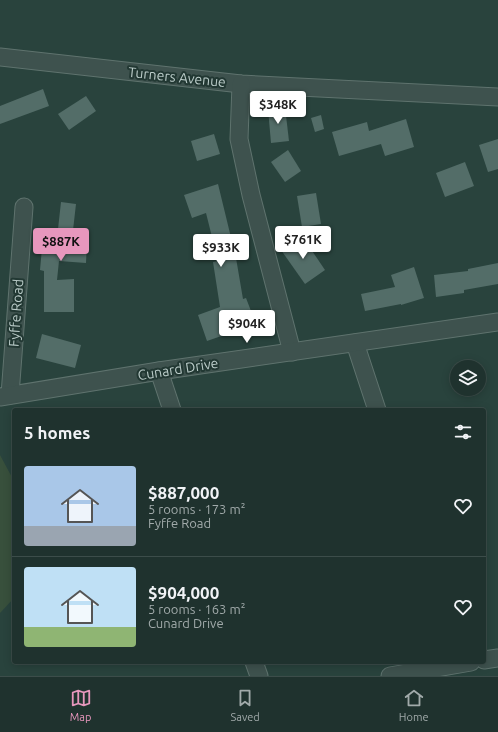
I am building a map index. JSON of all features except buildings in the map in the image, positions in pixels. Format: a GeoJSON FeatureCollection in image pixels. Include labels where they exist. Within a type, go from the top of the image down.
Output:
{"type":"FeatureCollection","features":[{"type":"Feature","properties":{"kind":"street","name":"Turners Avenue"},"geometry":{"type":"LineString","coordinates":[[0,57],[241,84],[498,98]]}},
{"type":"Feature","properties":{"kind":"street"},"geometry":{"type":"LineString","coordinates":[[241,84],[239,139],[251,195],[292,352]]}},
{"type":"Feature","properties":{"kind":"street","name":"Fyffe Road"},"geometry":{"type":"LineString","coordinates":[[5,396],[24,207]]}},
{"type":"Feature","properties":{"kind":"street","name":"Cunard Drive"},"geometry":{"type":"LineString","coordinates":[[5,396],[159,371],[498,322]]}},
{"type":"Feature","properties":{"kind":"street"},"geometry":{"type":"LineString","coordinates":[[355,343],[376,408]]}},
{"type":"Feature","properties":{"kind":"street"},"geometry":{"type":"LineString","coordinates":[[159,371],[171,408]]}},
{"type":"Feature","properties":{"kind":"street"},"geometry":{"type":"LineString","coordinates":[[486,660],[498,658]]}},
{"type":"Feature","properties":{"kind":"street"},"geometry":{"type":"LineString","coordinates":[[255,664],[259,676]]}},
{"type":"Feature","properties":{"kind":"street"},"geometry":{"type":"LineString","coordinates":[[394,676],[458,664]]}},
{"type":"Feature","properties":{"kind":"green space"},"geometry":{"type":"Polygon","coordinates":[[[0,455],[12,477],[12,600],[0,613],[0,455]]]}}]}
